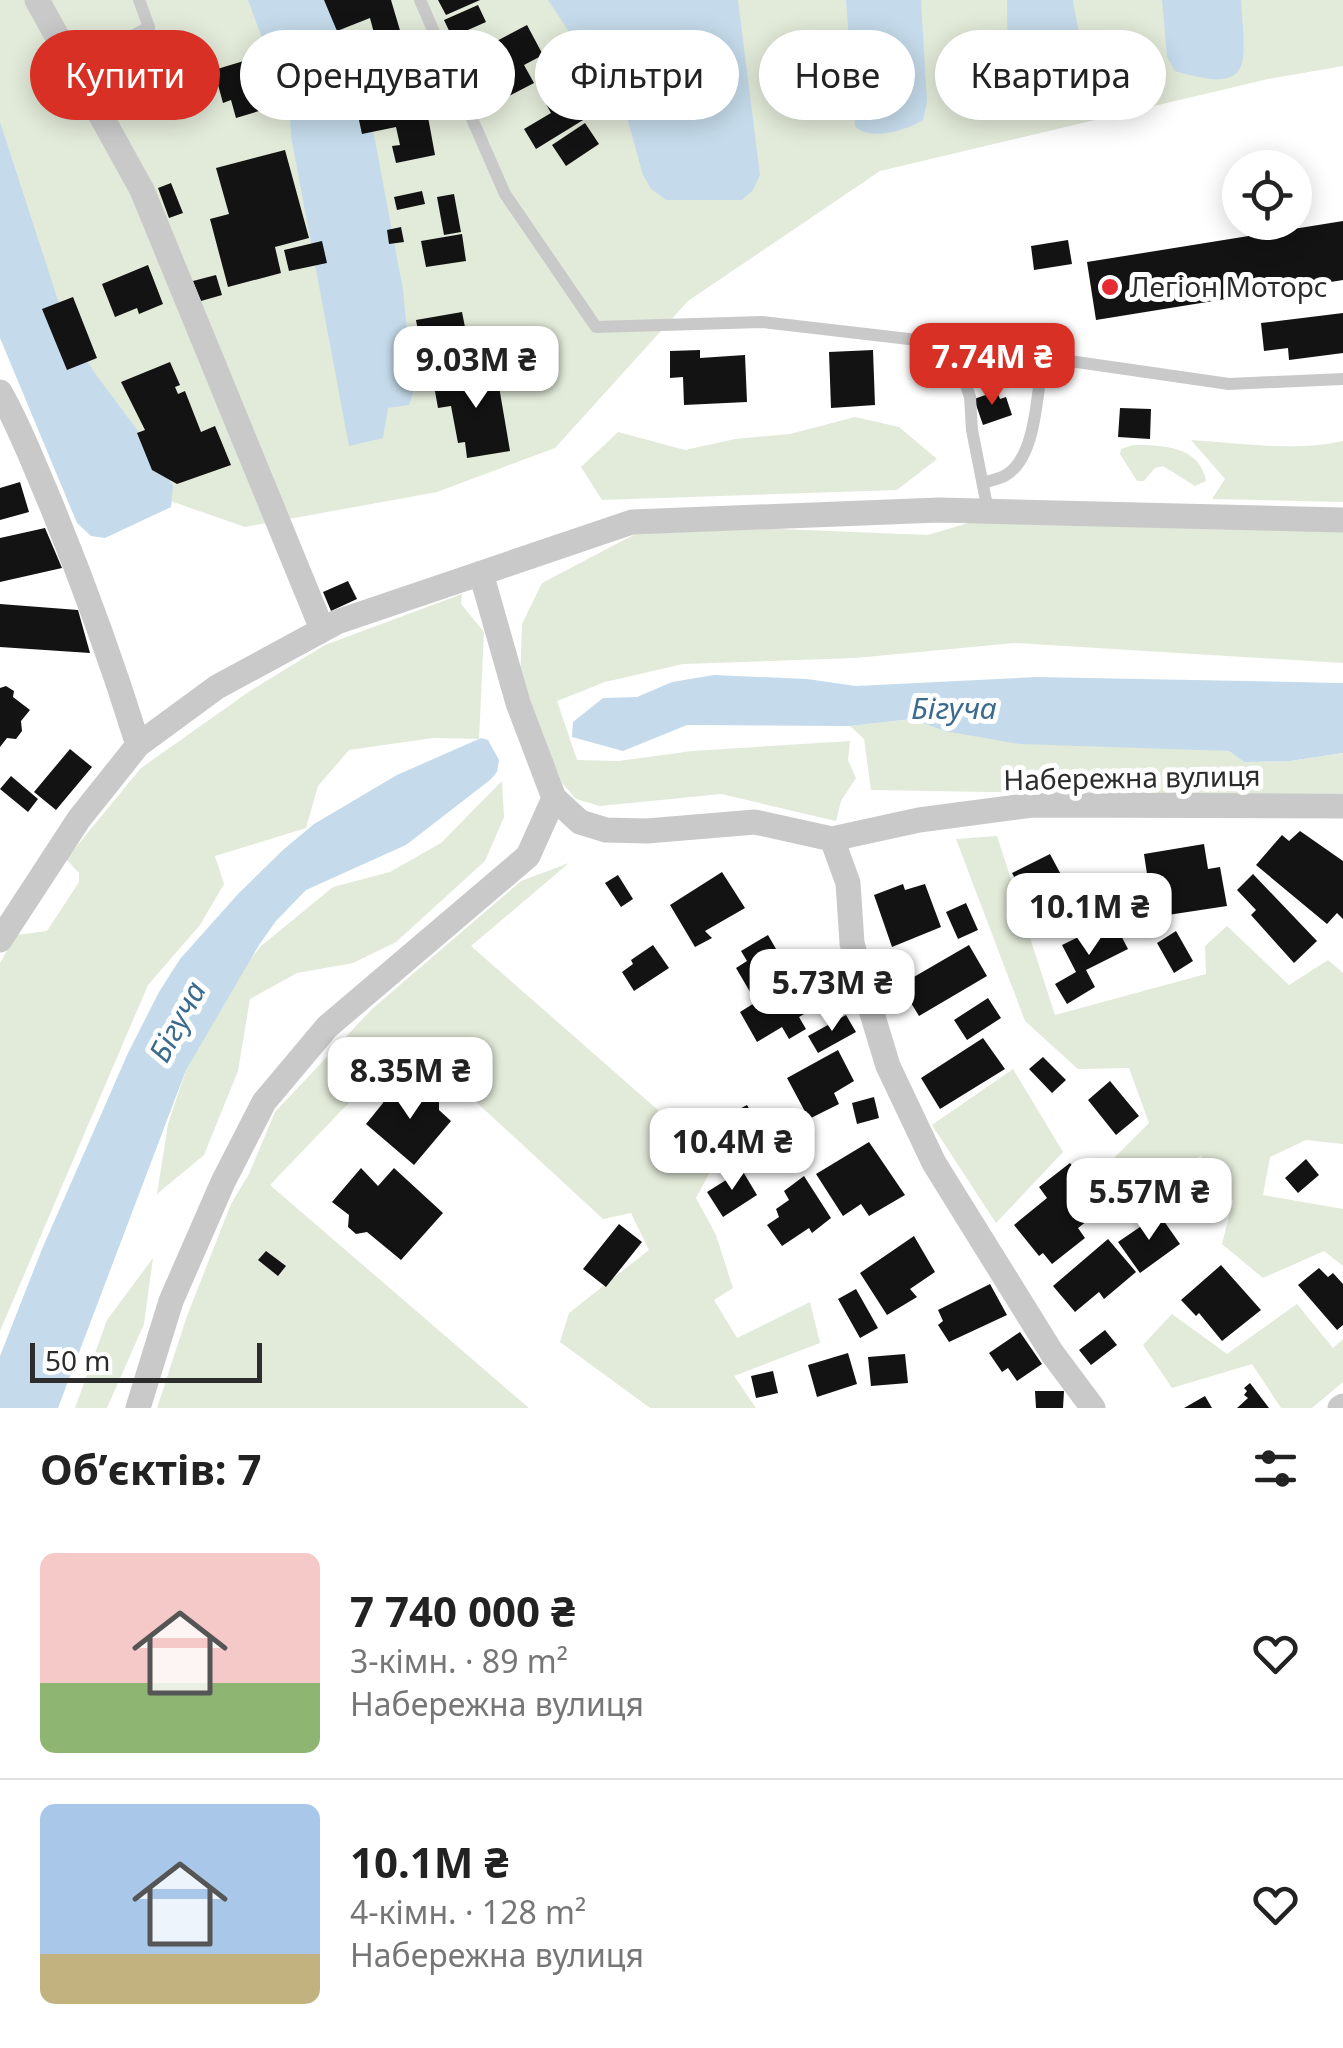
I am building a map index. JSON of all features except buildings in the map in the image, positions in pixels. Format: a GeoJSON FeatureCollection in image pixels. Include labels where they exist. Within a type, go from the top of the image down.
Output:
{"type":"FeatureCollection","features":[{"type":"Feature","properties":{"kind":"street"},"geometry":{"type":"LineString","coordinates":[[38,0],[142,190],[322,629]]}},
{"type":"Feature","properties":{"kind":"street"},"geometry":{"type":"LineString","coordinates":[[0,392],[99,623],[138,745]]}},
{"type":"Feature","properties":{"kind":"street"},"geometry":{"type":"LineString","coordinates":[[0,940],[79,818],[138,745],[217,687],[322,629],[632,522],[939,510],[1343,520]]}},
{"type":"Feature","properties":{"kind":"street"},"geometry":{"type":"LineString","coordinates":[[138,1408],[171,1301],[264,1102],[328,1027],[528,856],[554,798],[518,704],[481,573]]}},
{"type":"Feature","properties":{"kind":"street","name":"Набережна вулиця"},"geometry":{"type":"LineString","coordinates":[[554,798],[580,822],[606,830],[647,832],[755,822],[832,839],[919,820],[1033,805],[1343,806]]}},
{"type":"Feature","properties":{"kind":"street"},"geometry":{"type":"LineString","coordinates":[[832,839],[848,882],[856,960],[888,1066],[934,1164],[1052,1353],[1093,1408]]}},
{"type":"Feature","properties":{"kind":"lane"},"geometry":{"type":"LineString","coordinates":[[105,121],[106,50],[150,28],[139,0]]}},
{"type":"Feature","properties":{"kind":"lane"},"geometry":{"type":"LineString","coordinates":[[420,0],[505,194],[596,327],[762,322],[952,344],[1229,384],[1343,379]]}},
{"type":"Feature","properties":{"kind":"lane"},"geometry":{"type":"LineString","coordinates":[[952,344],[970,396],[972,430],[988,511]]}},
{"type":"Feature","properties":{"kind":"lane"},"geometry":{"type":"LineString","coordinates":[[984,483],[1009,474],[1032,441],[1032,418],[1043,358]]}},
{"type":"Feature","properties":{"kind":"green space"},"geometry":{"type":"Polygon","coordinates":[[[0,0],[1343,0],[1343,66],[1166,103],[1166,30],[935,30],[935,120],[1095,120],[880,171],[688,301],[555,448],[437,492],[245,527],[159,497],[91,389],[0,175],[0,0]]]}},
{"type":"Feature","properties":{"kind":"green space"},"geometry":{"type":"Polygon","coordinates":[[[855,417],[899,427],[937,459],[897,490],[602,500],[581,467],[618,432],[685,450],[735,439],[790,434],[855,417]]]}},
{"type":"Feature","properties":{"kind":"green space"},"geometry":{"type":"Polygon","coordinates":[[[1191,440],[1287,446],[1343,441],[1343,502],[1212,499],[1225,479],[1191,440]]]}},
{"type":"Feature","properties":{"kind":"green space"},"geometry":{"type":"Polygon","coordinates":[[[1133,445],[1168,447],[1188,454],[1202,469],[1206,481],[1195,486],[1163,466],[1155,468],[1144,481],[1137,481],[1120,454],[1121,449],[1133,445]]]}},
{"type":"Feature","properties":{"kind":"green space"},"geometry":{"type":"Polygon","coordinates":[[[975,521],[1343,531],[1343,663],[1015,643],[855,658],[683,664],[605,682],[557,701],[577,760],[619,761],[692,751],[850,741],[848,760],[856,778],[841,801],[836,821],[721,794],[600,806],[576,799],[562,783],[520,682],[522,624],[542,583],[643,530],[731,527],[928,535],[975,521]]]}},
{"type":"Feature","properties":{"kind":"green space"},"geometry":{"type":"Polygon","coordinates":[[[462,594],[461,604],[484,632],[479,739],[433,738],[349,750],[318,786],[306,828],[215,856],[224,884],[200,925],[148,985],[0,1331],[0,963],[16,935],[47,931],[79,882],[79,873],[66,859],[141,768],[250,691],[325,645],[462,594]]]}},
{"type":"Feature","properties":{"kind":"green space"},"geometry":{"type":"Polygon","coordinates":[[[912,719],[944,731],[1229,751],[1244,762],[1290,761],[1343,753],[1343,793],[871,790],[864,739],[850,726],[912,719]]]}},
{"type":"Feature","properties":{"kind":"green space"},"geometry":{"type":"Polygon","coordinates":[[[502,781],[504,817],[485,861],[396,942],[353,963],[297,973],[250,999],[238,1071],[204,1155],[157,1194],[168,1124],[201,1025],[260,947],[333,887],[390,872],[441,843],[502,781]]]}},
{"type":"Feature","properties":{"kind":"green space"},"geometry":{"type":"Polygon","coordinates":[[[997,836],[1055,1015],[1206,974],[1205,946],[1227,926],[1289,985],[1328,960],[1343,973],[1343,1144],[1306,1140],[1270,1157],[1263,1195],[1343,1209],[1343,1266],[1324,1251],[1263,1278],[1222,1244],[1233,1201],[1201,1156],[1121,1198],[1099,1173],[1149,1123],[1129,1068],[1078,1069],[1025,1021],[956,839],[997,836]]]}},
{"type":"Feature","properties":{"kind":"green space"},"geometry":{"type":"Polygon","coordinates":[[[569,863],[471,946],[716,1161],[696,1198],[716,1235],[733,1288],[714,1300],[737,1338],[810,1302],[820,1343],[734,1376],[756,1408],[650,1408],[560,1342],[569,1313],[649,1250],[631,1213],[603,1219],[409,1040],[270,1185],[529,1408],[157,1408],[187,1316],[231,1204],[249,1174],[275,1112],[372,1009],[521,881],[569,863]]]}},
{"type":"Feature","properties":{"kind":"green space"},"geometry":{"type":"Polygon","coordinates":[[[1013,1069],[1063,1152],[996,1223],[932,1125],[1013,1069]]]}},
{"type":"Feature","properties":{"kind":"green space"},"geometry":{"type":"Polygon","coordinates":[[[153,1258],[144,1324],[107,1408],[75,1408],[107,1320],[153,1258]]]}},
{"type":"Feature","properties":{"kind":"green space"},"geometry":{"type":"Polygon","coordinates":[[[1297,1304],[1333,1348],[1343,1339],[1343,1382],[1312,1408],[1281,1408],[1252,1364],[1172,1388],[1143,1345],[1172,1314],[1227,1354],[1297,1304]]]}},
{"type":"Feature","properties":{"kind":"water"},"geometry":{"type":"Polygon","coordinates":[[[248,0],[335,0],[344,30],[259,30],[248,0]]]}},
{"type":"Feature","properties":{"kind":"water"},"geometry":{"type":"Polygon","coordinates":[[[548,0],[738,0],[760,175],[753,190],[742,200],[666,200],[651,189],[643,175],[627,120],[739,120],[739,30],[568,30],[548,0]]]}},
{"type":"Feature","properties":{"kind":"water"},"geometry":{"type":"Polygon","coordinates":[[[846,0],[921,0],[927,102],[923,120],[898,131],[878,134],[855,126],[855,120],[915,120],[915,30],[848,30],[846,0]]]}},
{"type":"Feature","properties":{"kind":"water"},"geometry":{"type":"Polygon","coordinates":[[[1007,0],[1073,0],[1079,30],[1007,30],[1007,0]]]}},
{"type":"Feature","properties":{"kind":"water"},"geometry":{"type":"Polygon","coordinates":[[[1162,0],[1241,0],[1244,42],[1240,69],[1220,79],[1175,71],[1167,57],[1162,0]]]}},
{"type":"Feature","properties":{"kind":"water"},"geometry":{"type":"Polygon","coordinates":[[[290,120],[370,120],[403,290],[413,393],[409,405],[388,408],[383,438],[349,446],[290,120]]]}},
{"type":"Feature","properties":{"kind":"water"},"geometry":{"type":"Polygon","coordinates":[[[0,122],[67,328],[173,486],[171,507],[105,538],[91,536],[77,523],[0,338],[0,122]]]}},
{"type":"Feature","properties":{"kind":"water","name":"Бігуча"},"geometry":{"type":"Polygon","coordinates":[[[714,675],[807,679],[856,686],[1036,677],[1343,683],[1343,753],[1290,761],[1244,762],[1229,751],[1020,744],[944,731],[912,719],[850,726],[687,725],[623,751],[572,737],[573,722],[603,698],[637,697],[672,682],[714,675]]]}},
{"type":"Feature","properties":{"kind":"water","name":"Бігуча"},"geometry":{"type":"Polygon","coordinates":[[[481,738],[488,740],[499,760],[497,772],[490,780],[406,845],[306,890],[276,921],[186,1070],[58,1408],[0,1408],[0,1356],[42,1249],[128,1053],[180,959],[238,894],[314,824],[397,775],[481,738]]]}},
{"type":"Feature","properties":{"kind":"place","name":"Легіон Моторс"},"geometry":{"type":"Point","coordinates":[1110,287]}}]}
